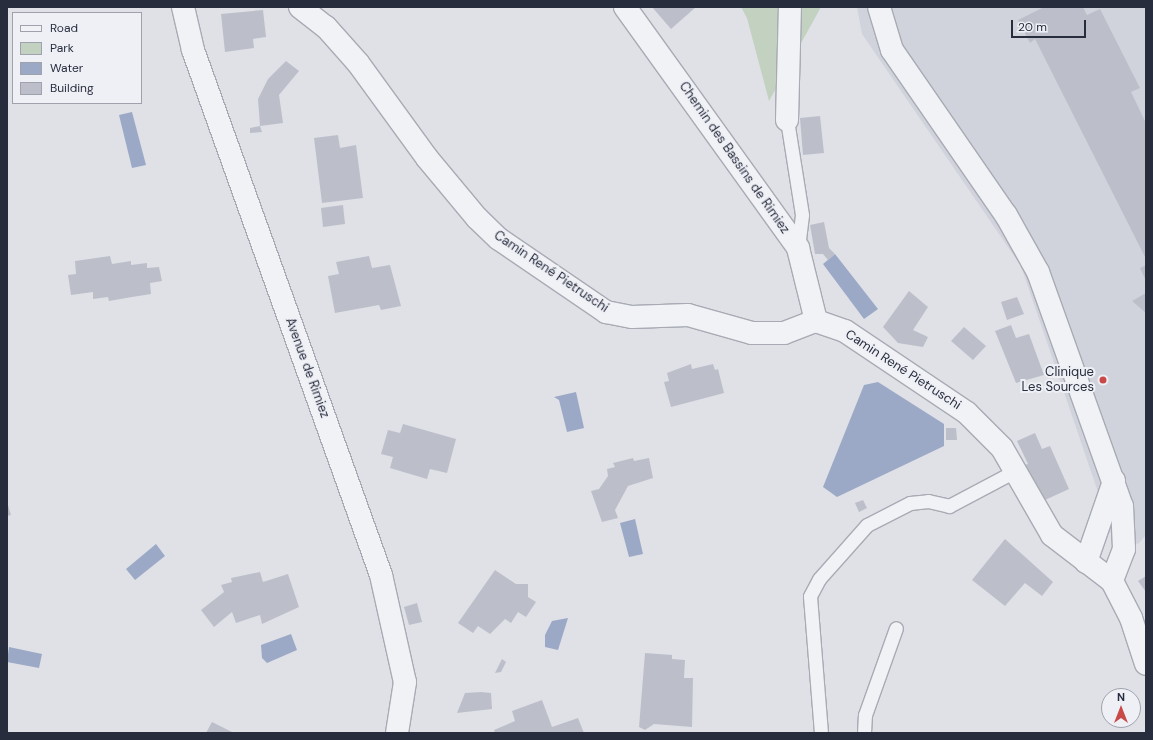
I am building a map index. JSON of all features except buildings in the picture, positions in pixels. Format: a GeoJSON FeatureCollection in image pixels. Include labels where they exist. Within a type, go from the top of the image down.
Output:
{"type":"FeatureCollection","features":[{"type":"Feature","properties":{"kind":"street","name":"Avenue de Rimiez"},"geometry":{"type":"LineString","coordinates":[[183,7],[193,50],[381,575],[405,682],[397,733]]}},
{"type":"Feature","properties":{"kind":"street","name":"Camin René Pietruschi"},"geometry":{"type":"LineString","coordinates":[[300,7],[326,27],[358,63],[427,158],[477,218],[499,238],[606,312],[632,317],[688,315],[752,333],[784,333],[816,321],[845,331],[967,412],[1002,448],[1013,472],[1052,535],[1112,581],[1139,617],[1146,664]]}},
{"type":"Feature","properties":{"kind":"street","name":"Chemin des Bassins de Rimiez"},"geometry":{"type":"LineString","coordinates":[[625,7],[798,248],[816,321]]}},
{"type":"Feature","properties":{"kind":"street"},"geometry":{"type":"LineString","coordinates":[[787,120],[790,7]]}},
{"type":"Feature","properties":{"kind":"street"},"geometry":{"type":"LineString","coordinates":[[879,7],[892,50],[1006,215],[1038,272],[1114,480],[1122,506],[1125,540],[1112,581]]}},
{"type":"Feature","properties":{"kind":"street"},"geometry":{"type":"LineString","coordinates":[[1086,562],[1114,480]]}},
{"type":"Feature","properties":{"kind":"lane"},"geometry":{"type":"LineString","coordinates":[[787,120],[802,215],[798,248]]}},
{"type":"Feature","properties":{"kind":"lane"},"geometry":{"type":"LineString","coordinates":[[821,733],[810,596],[819,579],[867,525],[910,503],[928,501],[949,506],[1013,472]]}},
{"type":"Feature","properties":{"kind":"lane"},"geometry":{"type":"LineString","coordinates":[[864,733],[866,715],[896,628]]}},
{"type":"Feature","properties":{"kind":"shaded area","name":"Clinique Les Sources"},"geometry":{"type":"Polygon","coordinates":[[[857,7],[1146,7],[1146,535],[1138,544],[1098,528],[1099,495],[1021,266],[862,34],[857,7]]]}},
{"type":"Feature","properties":{"kind":"green space"},"geometry":{"type":"Polygon","coordinates":[[[741,7],[821,7],[769,101],[747,18],[741,7]]]}},
{"type":"Feature","properties":{"kind":"water"},"geometry":{"type":"Polygon","coordinates":[[[132,112],[146,165],[132,168],[119,115],[132,112]]]}},
{"type":"Feature","properties":{"kind":"water"},"geometry":{"type":"Polygon","coordinates":[[[835,254],[878,309],[864,319],[823,264],[835,254]]]}},
{"type":"Feature","properties":{"kind":"water"},"geometry":{"type":"Polygon","coordinates":[[[878,382],[944,424],[944,446],[837,497],[823,487],[864,385],[878,382]]]}},
{"type":"Feature","properties":{"kind":"water"},"geometry":{"type":"Polygon","coordinates":[[[576,392],[584,428],[567,432],[559,400],[554,397],[576,392]]]}},
{"type":"Feature","properties":{"kind":"water"},"geometry":{"type":"Polygon","coordinates":[[[635,519],[643,554],[629,557],[620,523],[635,519]]]}},
{"type":"Feature","properties":{"kind":"water"},"geometry":{"type":"Polygon","coordinates":[[[156,544],[165,556],[135,580],[126,569],[156,544]]]}},
{"type":"Feature","properties":{"kind":"water"},"geometry":{"type":"Polygon","coordinates":[[[568,618],[558,650],[545,647],[545,635],[552,621],[568,618]]]}},
{"type":"Feature","properties":{"kind":"water"},"geometry":{"type":"Polygon","coordinates":[[[291,634],[297,650],[267,663],[262,658],[261,645],[291,634]]]}},
{"type":"Feature","properties":{"kind":"water"},"geometry":{"type":"Polygon","coordinates":[[[9,647],[42,654],[39,668],[7,662],[9,647]]]}},
{"type":"Feature","properties":{"kind":"place","name":"Clinique Les Sources"},"geometry":{"type":"Point","coordinates":[1103,380]}}]}
